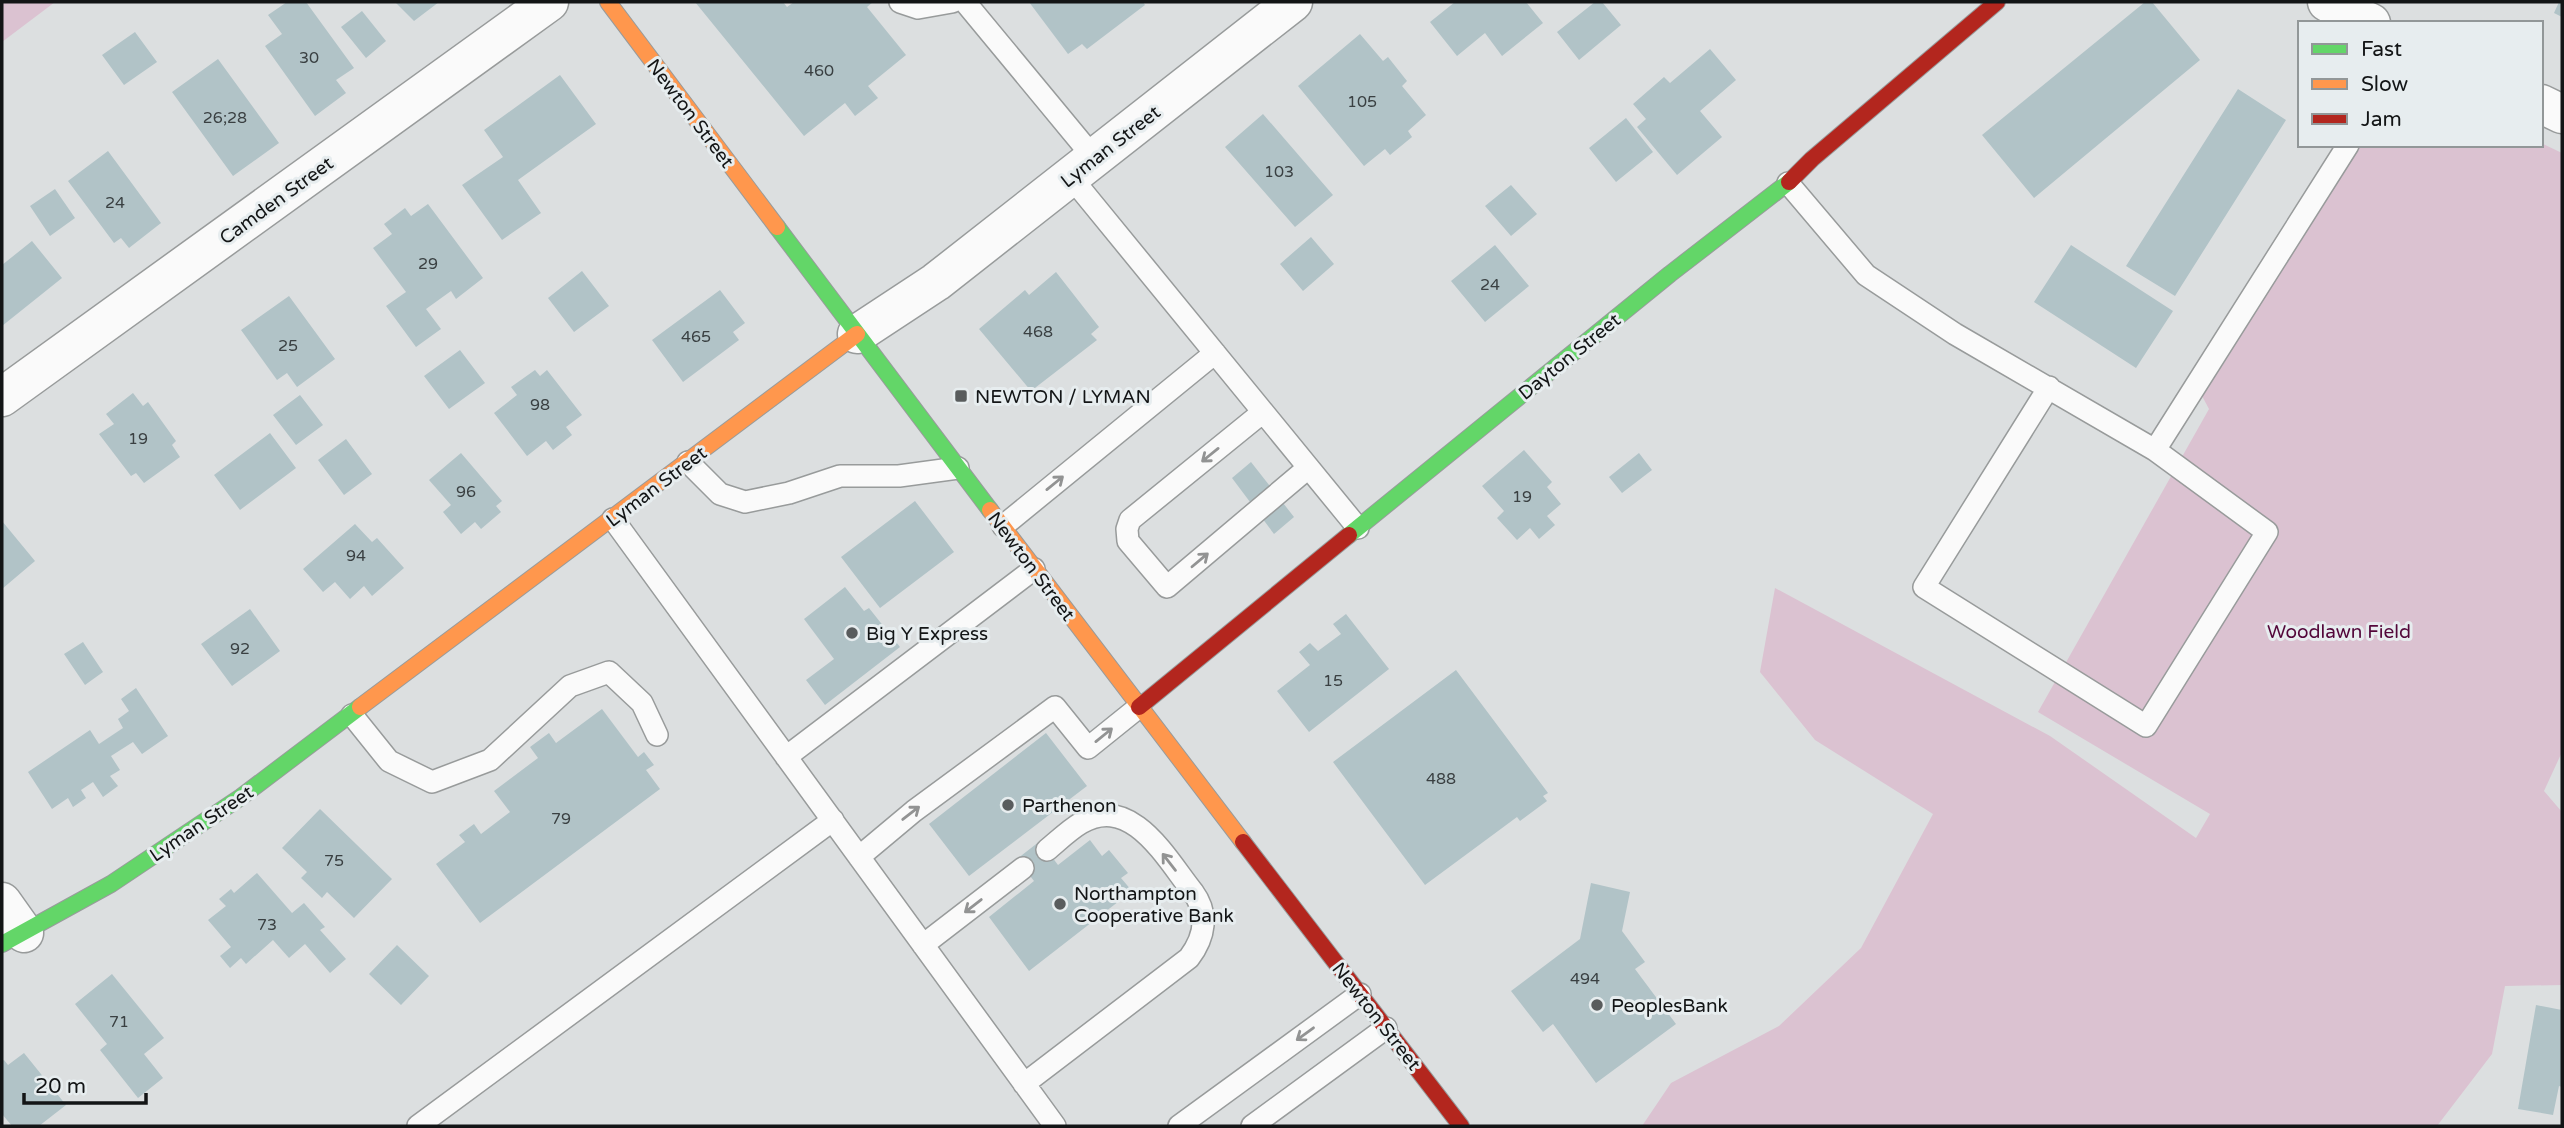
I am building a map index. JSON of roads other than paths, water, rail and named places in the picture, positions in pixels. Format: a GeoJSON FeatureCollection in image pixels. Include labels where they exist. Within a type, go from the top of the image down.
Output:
{"type":"FeatureCollection","features":[{"type":"Feature","properties":{"kind":"main road","name":"Newton Street"},"geometry":{"type":"LineString","coordinates":[[608,2],[1034,569],[1461,1126]]}},
{"type":"Feature","properties":{"kind":"main road","name":"Dayton Street"},"geometry":{"type":"LineString","coordinates":[[1139,707],[1670,274],[1788,183],[1812,159],[1997,2]]}},
{"type":"Feature","properties":{"kind":"main road","name":"Lyman Street"},"geometry":{"type":"LineString","coordinates":[[13,939],[111,884],[241,797],[858,334]]}},
{"type":"Feature","properties":{"kind":"street","name":"Camden Street"},"geometry":{"type":"LineString","coordinates":[[2,397],[549,2]]}},
{"type":"Feature","properties":{"kind":"street","name":"Lyman Street"},"geometry":{"type":"LineString","coordinates":[[858,334],[936,282],[1293,2]]}},
{"type":"Feature","properties":{"kind":"street"},"geometry":{"type":"LineString","coordinates":[[2327,2],[2367,21]]}},
{"type":"Feature","properties":{"kind":"street"},"geometry":{"type":"LineString","coordinates":[[2543,105],[2562,114]]}},
{"type":"Feature","properties":{"kind":"street"},"geometry":{"type":"LineString","coordinates":[[2,902],[13,939]]}},
{"type":"Feature","properties":{"kind":"lane"},"geometry":{"type":"LineString","coordinates":[[900,2],[918,8],[953,2]]}},
{"type":"Feature","properties":{"kind":"lane"},"geometry":{"type":"LineString","coordinates":[[965,2],[1215,353],[1358,528]]}},
{"type":"Feature","properties":{"kind":"lane"},"geometry":{"type":"LineString","coordinates":[[2155,450],[2347,147]]}},
{"type":"Feature","properties":{"kind":"lane"},"geometry":{"type":"LineString","coordinates":[[1788,183],[1866,275],[1955,334],[2049,387],[2155,450],[2267,532],[2146,726],[1924,587],[2049,387]]}},
{"type":"Feature","properties":{"kind":"lane"},"geometry":{"type":"LineString","coordinates":[[1003,526],[1215,353]]}},
{"type":"Feature","properties":{"kind":"lane"},"geometry":{"type":"LineString","coordinates":[[1263,412],[1130,520],[1127,529],[1128,541],[1167,587],[1308,468]]}},
{"type":"Feature","properties":{"kind":"lane"},"geometry":{"type":"LineString","coordinates":[[688,462],[720,494],[745,502],[789,493],[840,476],[899,476],[958,468]]}},
{"type":"Feature","properties":{"kind":"lane"},"geometry":{"type":"LineString","coordinates":[[613,519],[1055,1126]]}},
{"type":"Feature","properties":{"kind":"lane"},"geometry":{"type":"LineString","coordinates":[[786,757],[1034,569]]}},
{"type":"Feature","properties":{"kind":"lane"},"geometry":{"type":"LineString","coordinates":[[352,715],[388,761],[432,782],[490,760],[570,686],[609,673],[642,703],[657,736]]}},
{"type":"Feature","properties":{"kind":"lane"},"geometry":{"type":"LineString","coordinates":[[859,857],[914,811],[1055,707],[1088,748],[1139,707]]}},
{"type":"Feature","properties":{"kind":"lane"},"geometry":{"type":"LineString","coordinates":[[1024,1084],[1184,962],[1197,947],[1204,922],[1200,904],[1140,827],[1118,817],[1101,817],[1079,824],[1047,850]]}},
{"type":"Feature","properties":{"kind":"lane"},"geometry":{"type":"LineString","coordinates":[[418,1126],[833,820]]}},
{"type":"Feature","properties":{"kind":"lane"},"geometry":{"type":"LineString","coordinates":[[923,945],[1023,868]]}},
{"type":"Feature","properties":{"kind":"lane"},"geometry":{"type":"LineString","coordinates":[[1179,1126],[1360,994]]}},
{"type":"Feature","properties":{"kind":"lane"},"geometry":{"type":"LineString","coordinates":[[1252,1126],[1386,1028]]}},
{"type":"Feature","properties":{"kind":"place","name":"NEWTON / LYMAN"},"geometry":{"type":"Point","coordinates":[961,396]}},
{"type":"Feature","properties":{"kind":"place","name":"Big Y Express"},"geometry":{"type":"Point","coordinates":[852,633]}},
{"type":"Feature","properties":{"kind":"place","name":"Parthenon"},"geometry":{"type":"Point","coordinates":[1008,805]}},
{"type":"Feature","properties":{"kind":"place","name":"Northampton Cooperative Bank"},"geometry":{"type":"Point","coordinates":[1060,904]}},
{"type":"Feature","properties":{"kind":"place","name":"PeoplesBank"},"geometry":{"type":"Point","coordinates":[1597,1005]}},
{"type":"Feature","properties":{"kind":"park label","name":"Woodlawn Field"},"geometry":{"type":"Point","coordinates":[2339,631]}}]}
